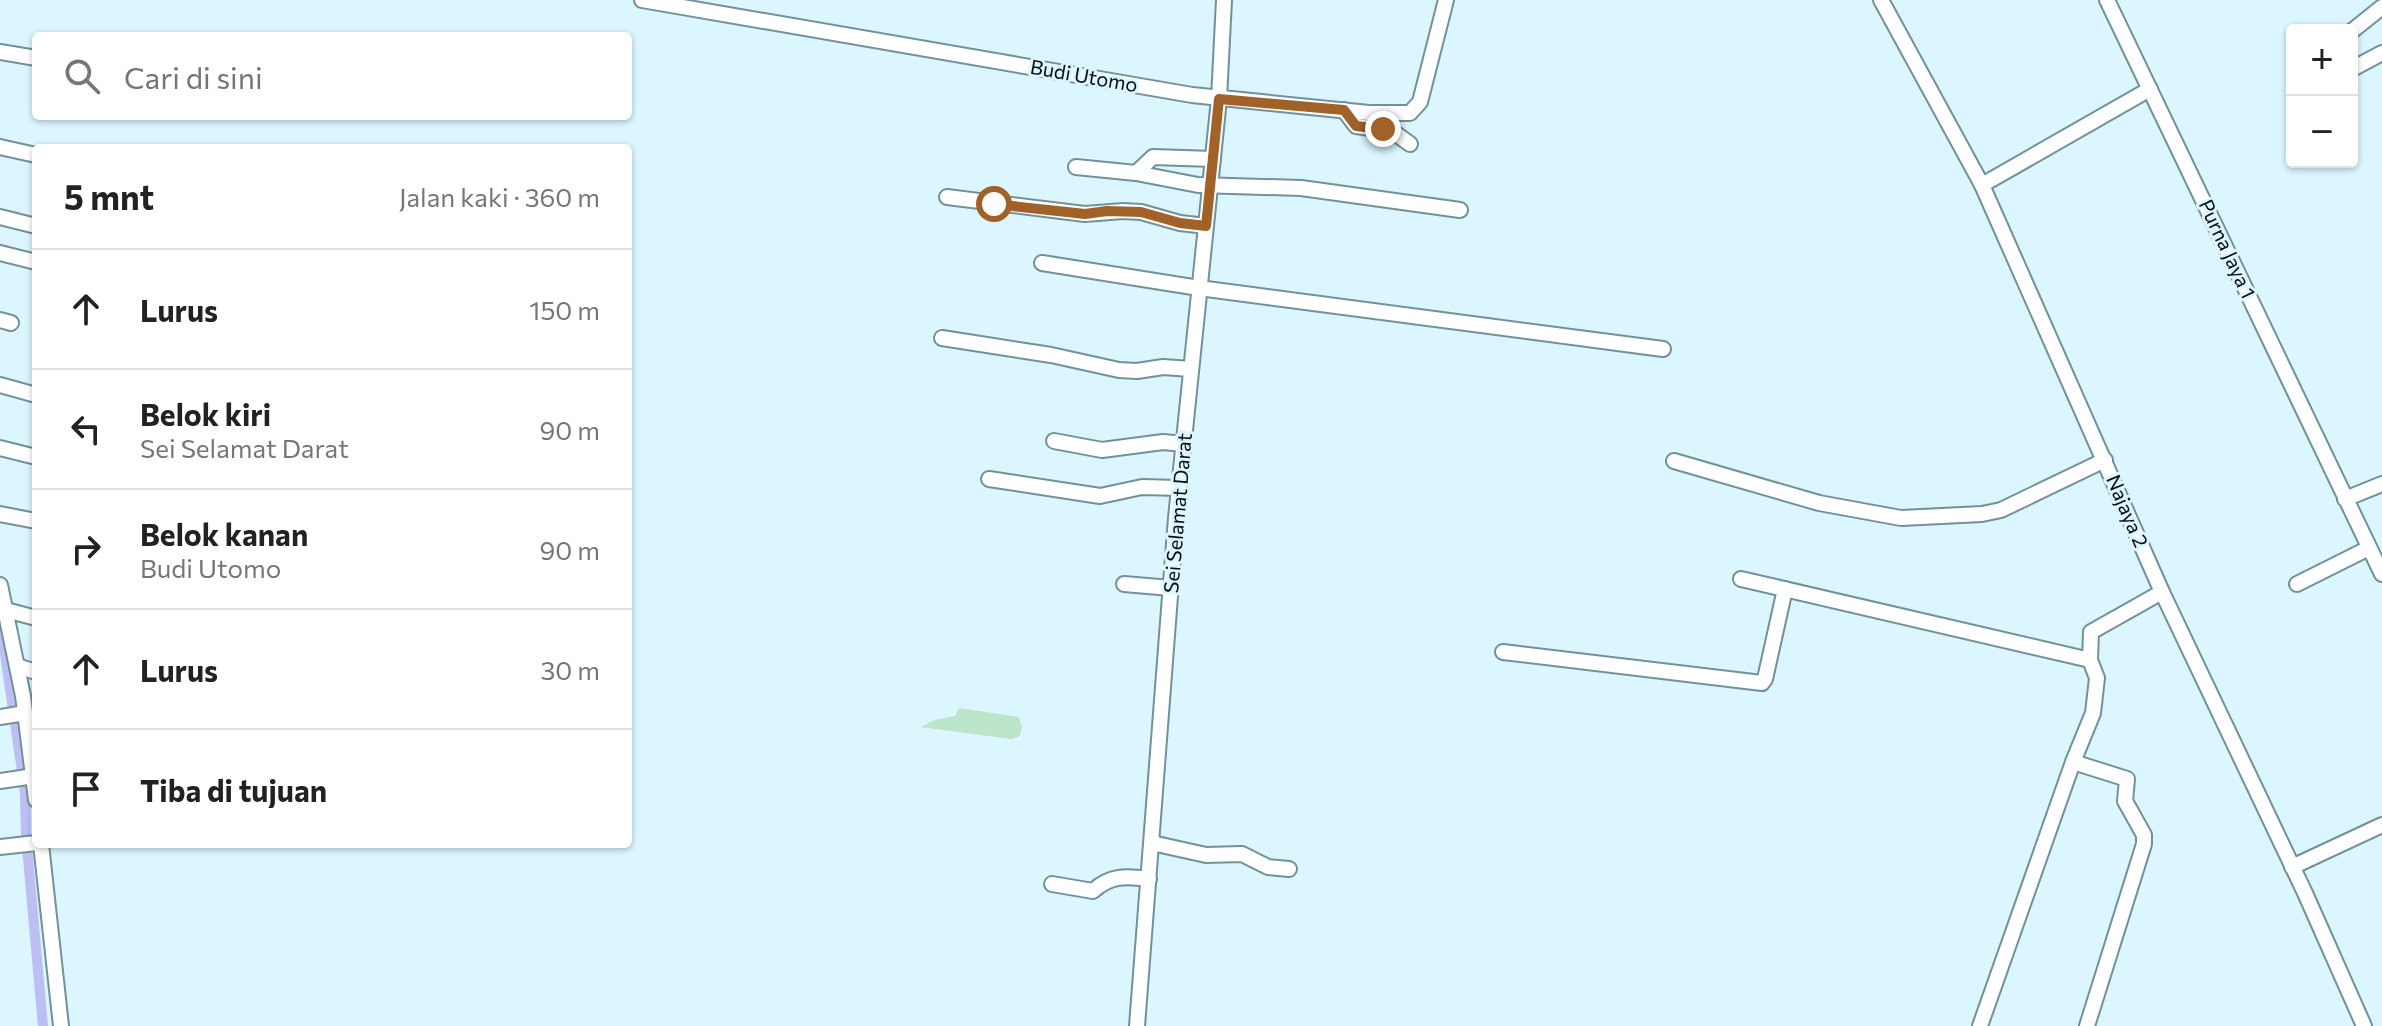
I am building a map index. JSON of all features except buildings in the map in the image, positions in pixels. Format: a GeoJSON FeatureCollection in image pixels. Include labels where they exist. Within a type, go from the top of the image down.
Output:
{"type":"FeatureCollection","features":[{"type":"Feature","properties":{"kind":"street","name":"Budi Utomo"},"geometry":{"type":"LineString","coordinates":[[642,0],[1192,95],[1344,110],[1410,113],[1420,102],[1446,0]]}},
{"type":"Feature","properties":{"kind":"street","name":"Sei Selamat Darat"},"geometry":{"type":"LineString","coordinates":[[1137,1026],[1140,878],[1152,843],[1160,587],[1174,443],[1195,287],[1193,224],[1197,184],[1214,98],[1224,0]]}},
{"type":"Feature","properties":{"kind":"street","name":"Najaya 2"},"geometry":{"type":"LineString","coordinates":[[1881,0],[1982,185],[2162,592],[2364,1026]]}},
{"type":"Feature","properties":{"kind":"street","name":"Purna Jaya 1"},"geometry":{"type":"LineString","coordinates":[[2107,0],[2382,574]]}},
{"type":"Feature","properties":{"kind":"street"},"geometry":{"type":"LineString","coordinates":[[2358,26],[2382,7]]}},
{"type":"Feature","properties":{"kind":"street"},"geometry":{"type":"LineString","coordinates":[[0,52],[32,57]]}},
{"type":"Feature","properties":{"kind":"street"},"geometry":{"type":"LineString","coordinates":[[2358,66],[2382,53]]}},
{"type":"Feature","properties":{"kind":"street"},"geometry":{"type":"LineString","coordinates":[[1982,185],[2150,89]]}},
{"type":"Feature","properties":{"kind":"street"},"geometry":{"type":"LineString","coordinates":[[1344,110],[1356,126],[1392,131],[1410,144]]}},
{"type":"Feature","properties":{"kind":"street"},"geometry":{"type":"LineString","coordinates":[[0,147],[32,159]]}},
{"type":"Feature","properties":{"kind":"street"},"geometry":{"type":"LineString","coordinates":[[1136,173],[1153,157],[1200,159]]}},
{"type":"Feature","properties":{"kind":"street"},"geometry":{"type":"LineString","coordinates":[[1076,167],[1136,173],[1197,184],[1301,188],[1460,210]]}},
{"type":"Feature","properties":{"kind":"street"},"geometry":{"type":"LineString","coordinates":[[947,197],[1085,214],[1141,212],[1193,224]]}},
{"type":"Feature","properties":{"kind":"street"},"geometry":{"type":"LineString","coordinates":[[0,217],[32,225]]}},
{"type":"Feature","properties":{"kind":"street"},"geometry":{"type":"LineString","coordinates":[[0,253],[32,261]]}},
{"type":"Feature","properties":{"kind":"street"},"geometry":{"type":"LineString","coordinates":[[1042,263],[1195,287],[1663,349]]}},
{"type":"Feature","properties":{"kind":"street"},"geometry":{"type":"LineString","coordinates":[[942,338],[1051,355],[1119,370],[1186,369]]}},
{"type":"Feature","properties":{"kind":"street"},"geometry":{"type":"LineString","coordinates":[[0,385],[32,394]]}},
{"type":"Feature","properties":{"kind":"street"},"geometry":{"type":"LineString","coordinates":[[1054,441],[1102,450],[1174,443]]}},
{"type":"Feature","properties":{"kind":"street"},"geometry":{"type":"LineString","coordinates":[[0,448],[32,456]]}},
{"type":"Feature","properties":{"kind":"street"},"geometry":{"type":"LineString","coordinates":[[1674,461],[1819,503],[1901,518],[1982,514],[2001,510],[2105,460]]}},
{"type":"Feature","properties":{"kind":"street"},"geometry":{"type":"LineString","coordinates":[[989,479],[1100,496],[1169,488]]}},
{"type":"Feature","properties":{"kind":"street"},"geometry":{"type":"LineString","coordinates":[[2345,499],[2382,484]]}},
{"type":"Feature","properties":{"kind":"street"},"geometry":{"type":"LineString","coordinates":[[0,514],[32,520]]}},
{"type":"Feature","properties":{"kind":"street"},"geometry":{"type":"LineString","coordinates":[[2297,584],[2369,548]]}},
{"type":"Feature","properties":{"kind":"street"},"geometry":{"type":"LineString","coordinates":[[1741,579],[2090,660]]}},
{"type":"Feature","properties":{"kind":"street"},"geometry":{"type":"LineString","coordinates":[[1124,584],[1160,587]]}},
{"type":"Feature","properties":{"kind":"street"},"geometry":{"type":"LineString","coordinates":[[0,585],[3,611],[17,666],[29,698],[13,715],[26,778],[32,791]]}},
{"type":"Feature","properties":{"kind":"street"},"geometry":{"type":"LineString","coordinates":[[1503,652],[1762,683],[1785,589]]}},
{"type":"Feature","properties":{"kind":"street"},"geometry":{"type":"LineString","coordinates":[[1980,1026],[2093,713],[2097,678],[2090,660],[2091,632],[2162,592]]}},
{"type":"Feature","properties":{"kind":"street"},"geometry":{"type":"LineString","coordinates":[[3,611],[32,617]]}},
{"type":"Feature","properties":{"kind":"street"},"geometry":{"type":"LineString","coordinates":[[17,666],[32,671]]}},
{"type":"Feature","properties":{"kind":"street"},"geometry":{"type":"LineString","coordinates":[[2073,762],[2127,779],[2125,801],[2144,835],[2144,844],[2087,1026]]}},
{"type":"Feature","properties":{"kind":"street"},"geometry":{"type":"LineString","coordinates":[[0,781],[26,778]]}},
{"type":"Feature","properties":{"kind":"street"},"geometry":{"type":"LineString","coordinates":[[2292,867],[2382,825]]}},
{"type":"Feature","properties":{"kind":"street"},"geometry":{"type":"LineString","coordinates":[[1152,843],[1206,855],[1242,854],[1268,867],[1289,869]]}},
{"type":"Feature","properties":{"kind":"street"},"geometry":{"type":"LineString","coordinates":[[0,847],[32,844]]}},
{"type":"Feature","properties":{"kind":"street"},"geometry":{"type":"LineString","coordinates":[[37,848],[61,1026]]}},
{"type":"Feature","properties":{"kind":"street"},"geometry":{"type":"LineString","coordinates":[[1052,884],[1093,891],[1104,881],[1140,878]]}},
{"type":"Feature","properties":{"kind":"green space"},"geometry":{"type":"Polygon","coordinates":[[[959,708],[1019,717],[1022,728],[1020,736],[1011,739],[920,727],[955,716],[959,708]]]}},
{"type":"Feature","properties":{"kind":"waterway"},"geometry":{"type":"LineString","coordinates":[[0,633],[25,792],[43,1026]]}},
{"type":"Feature","properties":{"kind":"route"},"geometry":{"type":"LineString","coordinates":[[994,204],[1085,214],[1141,212],[1180,223],[1206,226],[1219,99],[1344,110],[1356,126],[1383,129]]}}]}
